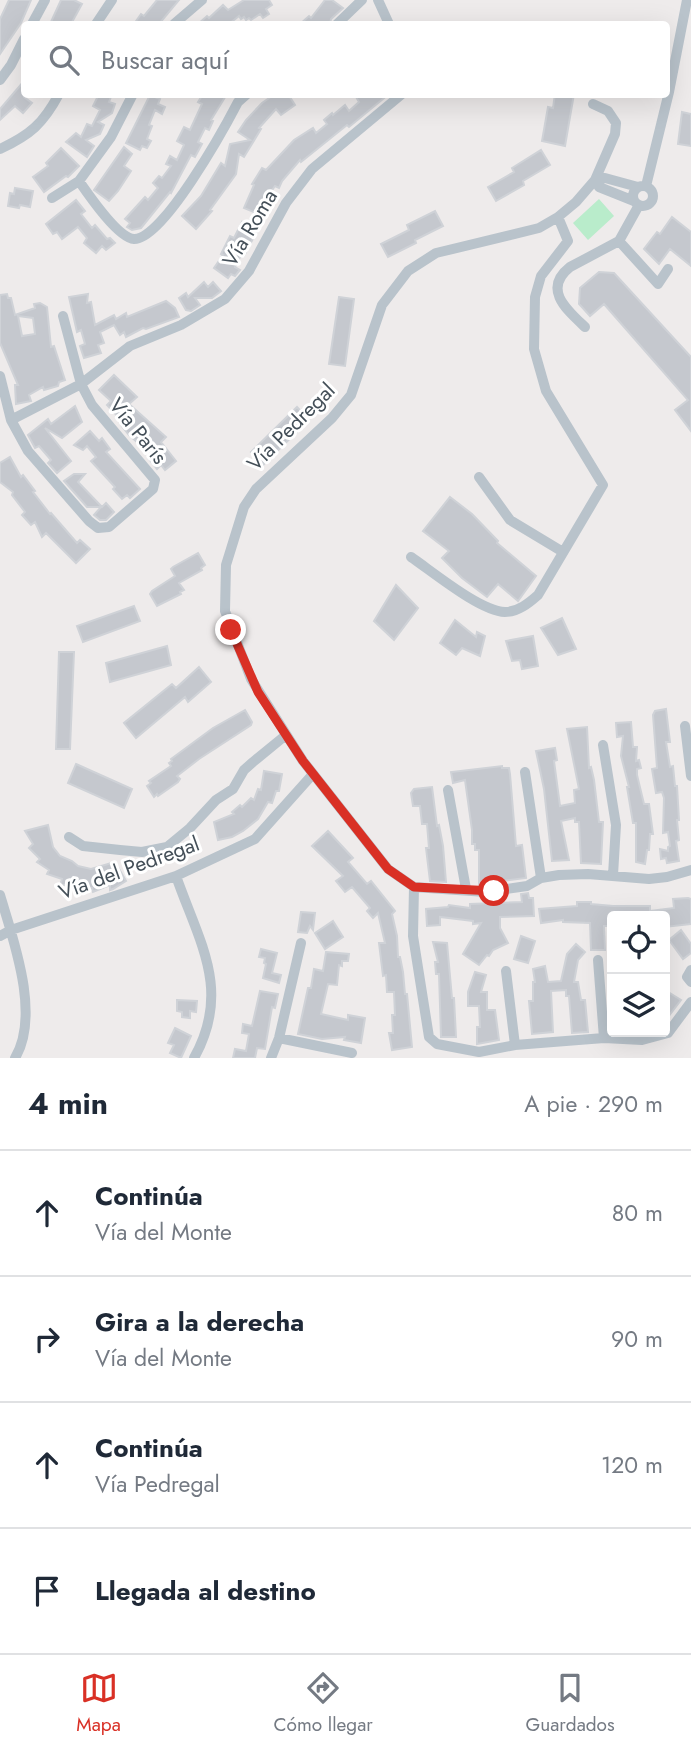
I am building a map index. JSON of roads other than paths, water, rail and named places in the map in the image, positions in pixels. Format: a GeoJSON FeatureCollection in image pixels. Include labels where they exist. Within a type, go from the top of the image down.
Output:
{"type":"FeatureCollection","features":[{"type":"Feature","properties":{"kind":"street"},"geometry":{"type":"LineString","coordinates":[[34,21],[45,0]]}},
{"type":"Feature","properties":{"kind":"street"},"geometry":{"type":"LineString","coordinates":[[98,21],[112,0]]}},
{"type":"Feature","properties":{"kind":"street"},"geometry":{"type":"LineString","coordinates":[[178,21],[202,0]]}},
{"type":"Feature","properties":{"kind":"street"},"geometry":{"type":"LineString","coordinates":[[340,21],[362,0]]}},
{"type":"Feature","properties":{"kind":"street"},"geometry":{"type":"LineString","coordinates":[[378,0],[388,21]]}},
{"type":"Feature","properties":{"kind":"street"},"geometry":{"type":"LineString","coordinates":[[670,87],[687,0]]}},
{"type":"Feature","properties":{"kind":"street"},"geometry":{"type":"LineString","coordinates":[[0,79],[21,43]]}},
{"type":"Feature","properties":{"kind":"street"},"geometry":{"type":"LineString","coordinates":[[0,149],[27,136],[41,122],[56,98]]}},
{"type":"Feature","properties":{"kind":"street"},"geometry":{"type":"LineString","coordinates":[[52,198],[79,181],[111,137],[132,98]]}},
{"type":"Feature","properties":{"kind":"street"},"geometry":{"type":"LineString","coordinates":[[79,181],[106,218],[128,237],[135,239],[144,236],[158,226],[178,200],[242,98]]}},
{"type":"Feature","properties":{"kind":"street","name":"Vía Roma"},"geometry":{"type":"LineString","coordinates":[[11,420],[81,384],[130,346],[181,325],[225,299],[249,271],[286,203],[312,169],[397,98]]}},
{"type":"Feature","properties":{"kind":"street"},"geometry":{"type":"LineString","coordinates":[[585,327],[559,300],[559,280],[563,272],[570,267],[619,241],[636,203],[633,194],[642,187],[667,98]]}},
{"type":"Feature","properties":{"kind":"street","name":"Vía Pedregal"},"geometry":{"type":"LineString","coordinates":[[414,887],[388,869],[313,774],[251,679],[225,611],[226,565],[244,507],[256,489],[332,418],[351,395],[382,305],[408,271],[436,253],[539,228],[576,202],[595,180],[615,134],[616,123],[608,111],[593,104]]}},
{"type":"Feature","properties":{"kind":"street"},"geometry":{"type":"LineString","coordinates":[[605,178],[642,187],[652,191],[653,199],[649,205],[636,203],[599,187],[595,180],[605,178]]}},
{"type":"Feature","properties":{"kind":"street"},"geometry":{"type":"LineString","coordinates":[[411,557],[482,606],[506,612],[524,607],[538,595],[603,485],[546,391],[534,349],[535,297],[541,276],[568,241],[558,217]]}},
{"type":"Feature","properties":{"kind":"street"},"geometry":{"type":"LineString","coordinates":[[619,241],[658,285],[668,269]]}},
{"type":"Feature","properties":{"kind":"street","name":"Vía París"},"geometry":{"type":"LineString","coordinates":[[0,376],[11,420],[28,451],[98,528],[109,527],[152,489],[155,480],[92,405],[81,384],[63,316]]}},
{"type":"Feature","properties":{"kind":"street"},"geometry":{"type":"LineString","coordinates":[[479,477],[510,520],[563,552]]}},
{"type":"Feature","properties":{"kind":"street"},"geometry":{"type":"LineString","coordinates":[[685,726],[691,776]]}},
{"type":"Feature","properties":{"kind":"street"},"geometry":{"type":"LineString","coordinates":[[69,837],[83,846],[120,850],[142,852],[167,847],[190,828],[216,800],[233,789],[253,762],[286,735]]}},
{"type":"Feature","properties":{"kind":"street"},"geometry":{"type":"LineString","coordinates":[[603,745],[616,825],[613,875]]}},
{"type":"Feature","properties":{"kind":"street"},"geometry":{"type":"LineString","coordinates":[[525,772],[541,878]]}},
{"type":"Feature","properties":{"kind":"street","name":"Vía del Pedregal"},"geometry":{"type":"LineString","coordinates":[[0,936],[5,929],[176,876],[255,839],[313,774]]}},
{"type":"Feature","properties":{"kind":"street"},"geometry":{"type":"LineString","coordinates":[[449,790],[466,889]]}},
{"type":"Feature","properties":{"kind":"street"},"geometry":{"type":"LineString","coordinates":[[691,870],[649,879],[588,874],[541,878],[527,886],[486,892],[414,887],[413,936],[429,1037],[437,1044],[479,1052],[515,1045],[604,1038],[642,1041],[668,1033],[691,1002]]}},
{"type":"Feature","properties":{"kind":"street"},"geometry":{"type":"LineString","coordinates":[[176,876],[211,972],[212,1008],[205,1037],[194,1058]]}},
{"type":"Feature","properties":{"kind":"street"},"geometry":{"type":"LineString","coordinates":[[0,895],[5,929],[25,993],[24,1029],[15,1058]]}},
{"type":"Feature","properties":{"kind":"street"},"geometry":{"type":"LineString","coordinates":[[271,1058],[279,1038],[301,943]]}},
{"type":"Feature","properties":{"kind":"street"},"geometry":{"type":"LineString","coordinates":[[598,960],[604,1038]]}},
{"type":"Feature","properties":{"kind":"street"},"geometry":{"type":"LineString","coordinates":[[691,970],[687,977],[691,982]]}},
{"type":"Feature","properties":{"kind":"street"},"geometry":{"type":"LineString","coordinates":[[506,971],[515,1045]]}},
{"type":"Feature","properties":{"kind":"street"},"geometry":{"type":"LineString","coordinates":[[279,1038],[352,1054]]}}]}
